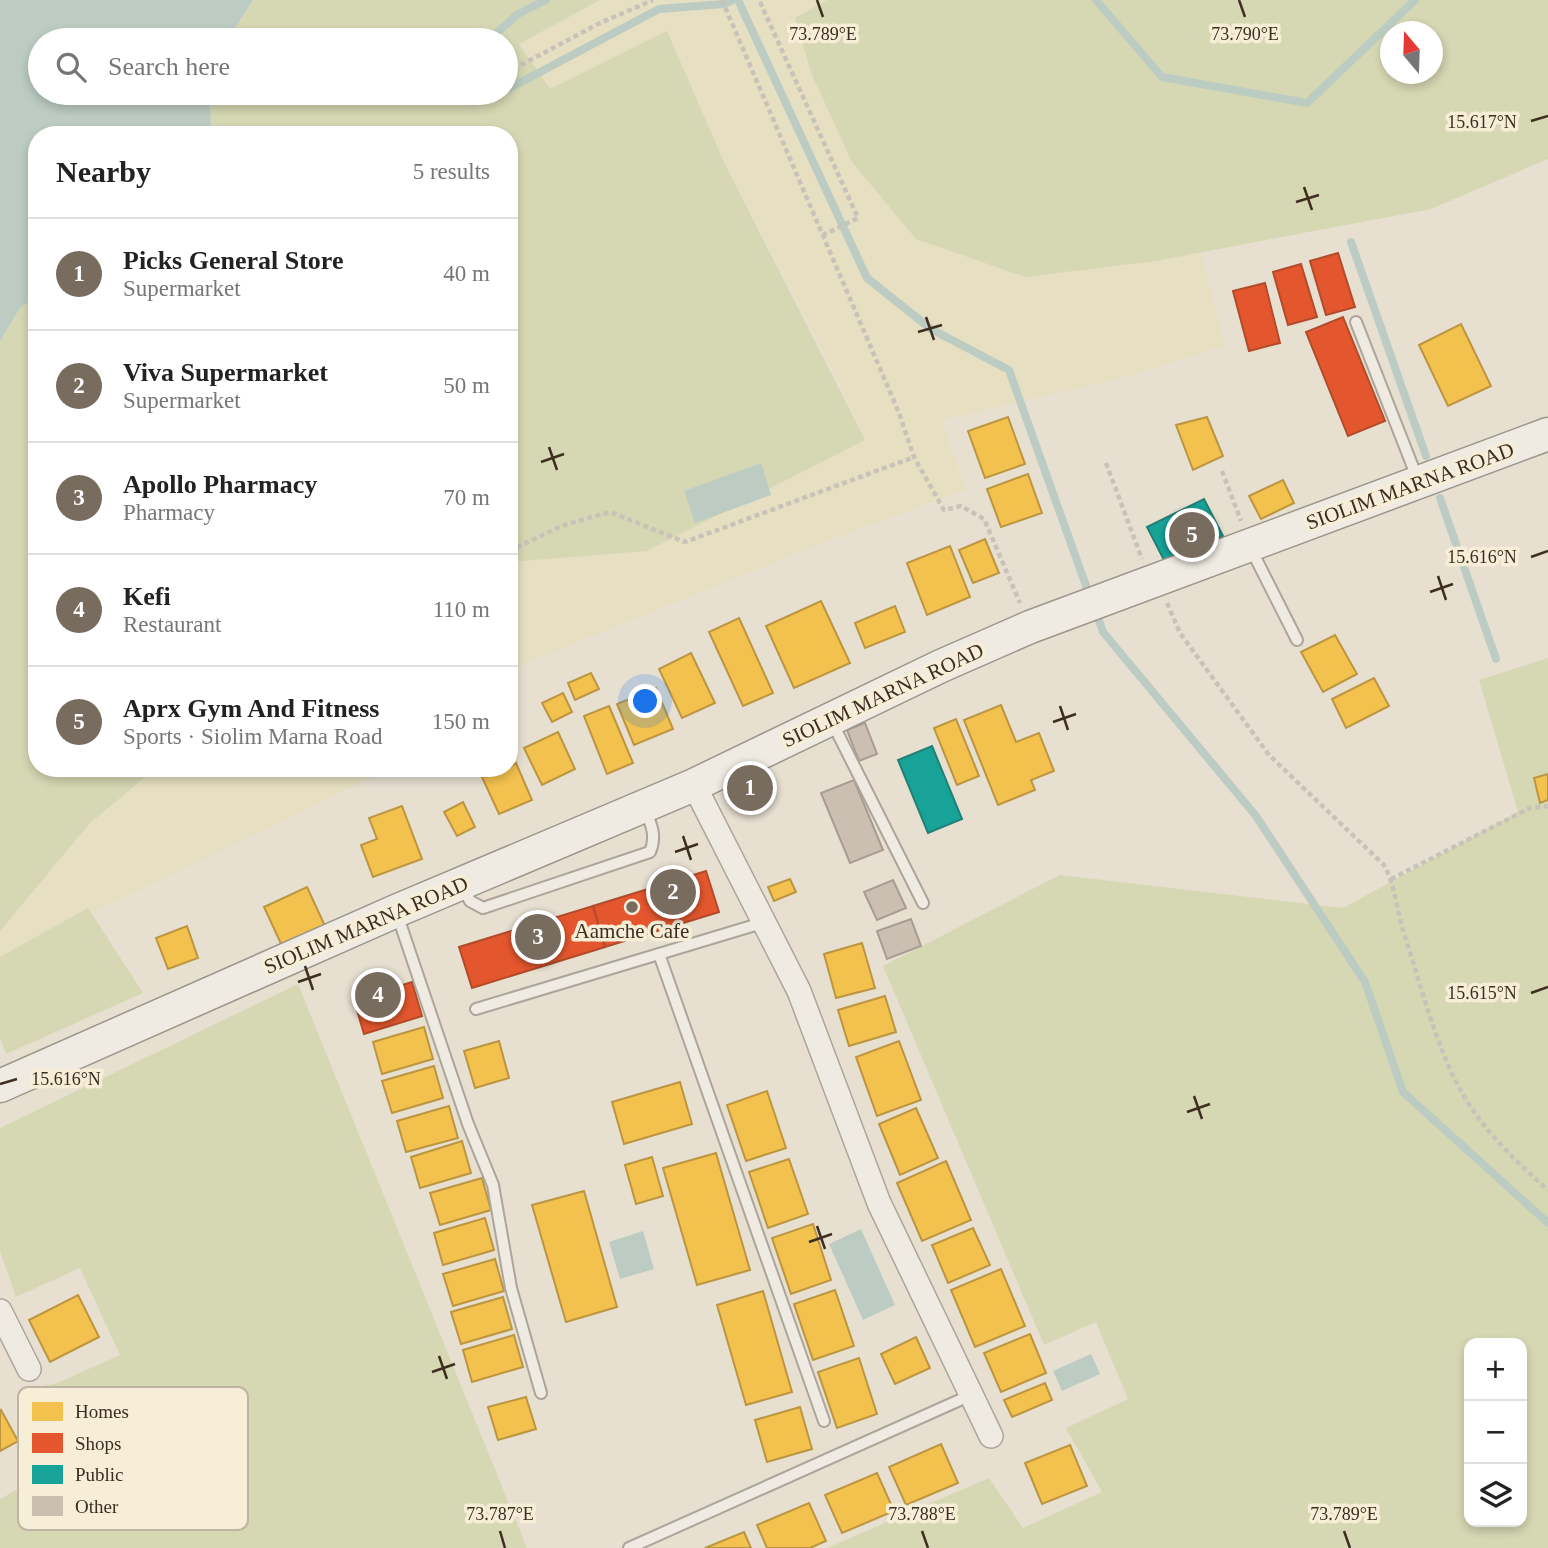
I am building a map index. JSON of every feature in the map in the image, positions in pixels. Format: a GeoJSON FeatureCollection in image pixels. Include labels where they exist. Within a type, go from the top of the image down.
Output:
{"type":"FeatureCollection","features":[{"type":"Feature","properties":{"kind":"main road","name":"SIOLIM MARNA ROAD"},"geometry":{"type":"LineString","coordinates":[[0,1086],[396,911],[694,785],[941,666],[1030,627],[1548,434]]}},
{"type":"Feature","properties":{"kind":"street"},"geometry":{"type":"LineString","coordinates":[[694,785],[799,991],[879,1203],[991,1436]]}},
{"type":"Feature","properties":{"kind":"street"},"geometry":{"type":"LineString","coordinates":[[0,1311],[29,1369]]}},
{"type":"Feature","properties":{"kind":"lane"},"geometry":{"type":"LineString","coordinates":[[1356,322],[1419,482]]}},
{"type":"Feature","properties":{"kind":"lane"},"geometry":{"type":"LineString","coordinates":[[1250,545],[1297,640]]}},
{"type":"Feature","properties":{"kind":"lane"},"geometry":{"type":"LineString","coordinates":[[831,719],[923,903]]}},
{"type":"Feature","properties":{"kind":"lane"},"geometry":{"type":"LineString","coordinates":[[461,883],[470,901],[483,908],[650,852],[654,843],[653,832],[645,806]]}},
{"type":"Feature","properties":{"kind":"lane"},"geometry":{"type":"LineString","coordinates":[[396,911],[468,1124],[493,1185],[511,1288],[541,1393]]}},
{"type":"Feature","properties":{"kind":"lane"},"geometry":{"type":"LineString","coordinates":[[476,1010],[762,923]]}},
{"type":"Feature","properties":{"kind":"lane"},"geometry":{"type":"LineString","coordinates":[[659,954],[824,1421]]}},
{"type":"Feature","properties":{"kind":"lane"},"geometry":{"type":"LineString","coordinates":[[629,1548],[971,1395]]}},
{"type":"Feature","properties":{"kind":"path"},"geometry":{"type":"LineString","coordinates":[[518,67],[600,23],[653,0]]}},
{"type":"Feature","properties":{"kind":"path"},"geometry":{"type":"LineString","coordinates":[[722,0],[899,413],[914,457],[944,510],[961,506],[984,519],[1030,627]]}},
{"type":"Feature","properties":{"kind":"path"},"geometry":{"type":"LineString","coordinates":[[760,2],[858,218],[823,235]]}},
{"type":"Feature","properties":{"kind":"path"},"geometry":{"type":"LineString","coordinates":[[518,547],[564,525],[610,512],[685,542],[914,457]]}},
{"type":"Feature","properties":{"kind":"path"},"geometry":{"type":"LineString","coordinates":[[1105,463],[1171,619],[1269,755],[1384,864],[1391,878],[1399,918],[1423,991],[1460,1089],[1511,1158],[1548,1190]]}},
{"type":"Feature","properties":{"kind":"path"},"geometry":{"type":"LineString","coordinates":[[1222,471],[1250,545]]}},
{"type":"Feature","properties":{"kind":"path"},"geometry":{"type":"LineString","coordinates":[[1391,878],[1530,808],[1548,806]]}},
{"type":"Feature","properties":{"kind":"shaded area"},"geometry":{"type":"Polygon","coordinates":[[[0,0],[253,0],[235,28],[28,28],[28,105],[210,105],[211,126],[28,126],[28,302],[20,308],[0,341],[0,0]]]}},
{"type":"Feature","properties":{"kind":"shaded area"},"geometry":{"type":"Polygon","coordinates":[[[600,0],[827,0],[795,18],[1025,277],[1201,253],[1225,346],[1121,378],[942,420],[966,490],[829,540],[518,666],[518,561],[647,551],[865,439],[825,355],[723,160],[667,31],[550,89],[518,44],[600,0]]]}},
{"type":"Feature","properties":{"kind":"shaded area"},"geometry":{"type":"Polygon","coordinates":[[[761,463],[771,495],[695,523],[684,491],[761,463]]]}},
{"type":"Feature","properties":{"kind":"shaded area"},"geometry":{"type":"Polygon","coordinates":[[[145,777],[372,777],[0,958],[0,931],[89,824],[145,777]]]}},
{"type":"Feature","properties":{"kind":"shaded area"},"geometry":{"type":"Polygon","coordinates":[[[861,1229],[895,1305],[863,1320],[829,1244],[861,1229]]]}},
{"type":"Feature","properties":{"kind":"shaded area"},"geometry":{"type":"Polygon","coordinates":[[[643,1231],[654,1269],[620,1279],[609,1242],[643,1231]]]}},
{"type":"Feature","properties":{"kind":"shaded area"},"geometry":{"type":"Polygon","coordinates":[[[1091,1354],[1100,1374],[1062,1391],[1053,1371],[1091,1354]]]}},
{"type":"Feature","properties":{"kind":"green space"},"geometry":{"type":"Polygon","coordinates":[[[253,0],[600,0],[519,44],[550,89],[667,31],[723,160],[865,440],[647,551],[518,561],[518,126],[211,126],[210,105],[518,105],[518,28],[235,28],[253,0]]]}},
{"type":"Feature","properties":{"kind":"green space"},"geometry":{"type":"Polygon","coordinates":[[[827,0],[1548,0],[1548,159],[1431,209],[1155,261],[1025,277],[916,239],[852,162],[812,75],[795,18],[827,0]]]}},
{"type":"Feature","properties":{"kind":"green space"},"geometry":{"type":"Polygon","coordinates":[[[28,302],[28,777],[145,777],[89,824],[0,931],[0,341],[20,308],[28,302]]]}},
{"type":"Feature","properties":{"kind":"green space"},"geometry":{"type":"Polygon","coordinates":[[[1548,658],[1548,1548],[827,1548],[989,1478],[1023,1528],[1102,1492],[1066,1428],[1128,1399],[1096,1322],[1044,1345],[883,966],[1060,875],[1343,908],[1518,812],[1479,680],[1548,658]]]}},
{"type":"Feature","properties":{"kind":"green space"},"geometry":{"type":"Polygon","coordinates":[[[88,908],[143,993],[6,1054],[0,1038],[0,957],[88,908]]]}},
{"type":"Feature","properties":{"kind":"green space"},"geometry":{"type":"Polygon","coordinates":[[[298,984],[527,1548],[0,1548],[0,1499],[18,1489],[18,1530],[248,1530],[248,1387],[34,1387],[55,1384],[120,1355],[80,1268],[16,1297],[0,1251],[0,1128],[298,984]]]}},
{"type":"Feature","properties":{"kind":"building: Homes"},"geometry":{"type":"Polygon","coordinates":[[[1461,324],[1491,386],[1448,406],[1419,345],[1461,324]]]}},
{"type":"Feature","properties":{"kind":"building: Homes"},"geometry":{"type":"Polygon","coordinates":[[[1008,417],[1025,464],[985,478],[968,431],[1008,417]]]}},
{"type":"Feature","properties":{"kind":"building: Homes"},"geometry":{"type":"Polygon","coordinates":[[[1207,417],[1223,456],[1193,470],[1176,425],[1207,417]]]}},
{"type":"Feature","properties":{"kind":"building: Homes"},"geometry":{"type":"Polygon","coordinates":[[[1028,474],[1042,513],[1001,527],[987,489],[1028,474]]]}},
{"type":"Feature","properties":{"kind":"building: Homes"},"geometry":{"type":"Polygon","coordinates":[[[1283,480],[1294,503],[1261,519],[1249,496],[1283,480]]]}},
{"type":"Feature","properties":{"kind":"building: Homes"},"geometry":{"type":"Polygon","coordinates":[[[985,539],[999,573],[973,583],[959,550],[985,539]]]}},
{"type":"Feature","properties":{"kind":"building: Homes"},"geometry":{"type":"Polygon","coordinates":[[[950,546],[970,597],[927,615],[907,563],[950,546]]]}},
{"type":"Feature","properties":{"kind":"building: Homes"},"geometry":{"type":"Polygon","coordinates":[[[821,601],[850,663],[794,688],[766,626],[821,601]]]}},
{"type":"Feature","properties":{"kind":"building: Homes"},"geometry":{"type":"Polygon","coordinates":[[[895,606],[905,632],[865,648],[855,623],[895,606]]]}},
{"type":"Feature","properties":{"kind":"building: Homes"},"geometry":{"type":"Polygon","coordinates":[[[739,618],[773,693],[743,706],[709,632],[739,618]]]}},
{"type":"Feature","properties":{"kind":"building: Homes"},"geometry":{"type":"Polygon","coordinates":[[[1335,635],[1357,674],[1323,692],[1301,652],[1335,635]]]}},
{"type":"Feature","properties":{"kind":"building: Homes"},"geometry":{"type":"Polygon","coordinates":[[[691,653],[715,703],[682,718],[659,669],[691,653]]]}},
{"type":"Feature","properties":{"kind":"building: Homes"},"geometry":{"type":"Polygon","coordinates":[[[591,673],[599,689],[575,700],[568,683],[591,673]]]}},
{"type":"Feature","properties":{"kind":"building: Homes"},"geometry":{"type":"Polygon","coordinates":[[[1374,678],[1389,706],[1346,728],[1332,699],[1374,678]]]}},
{"type":"Feature","properties":{"kind":"building: Homes"},"geometry":{"type":"Polygon","coordinates":[[[656,688],[673,729],[634,745],[617,704],[656,688]]]}},
{"type":"Feature","properties":{"kind":"building: Homes"},"geometry":{"type":"Polygon","coordinates":[[[563,693],[572,712],[552,722],[542,703],[563,693]]]}},
{"type":"Feature","properties":{"kind":"building: Homes"},"geometry":{"type":"Polygon","coordinates":[[[1001,705],[1016,742],[1039,733],[1054,771],[1031,780],[1035,790],[998,805],[964,720],[1001,705]]]}},
{"type":"Feature","properties":{"kind":"building: Homes"},"geometry":{"type":"Polygon","coordinates":[[[609,706],[633,763],[607,774],[584,716],[609,706]]]}},
{"type":"Feature","properties":{"kind":"building: Homes"},"geometry":{"type":"Polygon","coordinates":[[[956,719],[979,776],[957,785],[934,728],[956,719]]]}},
{"type":"Feature","properties":{"kind":"building: Homes"},"geometry":{"type":"Polygon","coordinates":[[[558,732],[575,769],[542,785],[524,748],[558,732]]]}},
{"type":"Feature","properties":{"kind":"building: Homes"},"geometry":{"type":"Polygon","coordinates":[[[518,768],[532,800],[499,814],[482,777],[518,777],[518,768]]]}},
{"type":"Feature","properties":{"kind":"building: Homes"},"geometry":{"type":"Polygon","coordinates":[[[1548,774],[1548,800],[1540,803],[1534,778],[1548,774]]]}},
{"type":"Feature","properties":{"kind":"building: Homes"},"geometry":{"type":"Polygon","coordinates":[[[463,802],[475,827],[457,836],[444,812],[463,802]]]}},
{"type":"Feature","properties":{"kind":"building: Homes"},"geometry":{"type":"Polygon","coordinates":[[[402,806],[422,859],[373,877],[361,845],[377,839],[369,818],[402,806]]]}},
{"type":"Feature","properties":{"kind":"building: Homes"},"geometry":{"type":"Polygon","coordinates":[[[790,879],[796,892],[774,901],[768,887],[790,879]]]}},
{"type":"Feature","properties":{"kind":"building: Homes"},"geometry":{"type":"Polygon","coordinates":[[[307,887],[325,926],[282,946],[264,907],[307,887]]]}},
{"type":"Feature","properties":{"kind":"building: Homes"},"geometry":{"type":"Polygon","coordinates":[[[187,926],[198,958],[168,969],[156,938],[187,926]]]}},
{"type":"Feature","properties":{"kind":"building: Homes"},"geometry":{"type":"Polygon","coordinates":[[[862,943],[875,988],[836,998],[824,954],[862,943]]]}},
{"type":"Feature","properties":{"kind":"building: Homes"},"geometry":{"type":"Polygon","coordinates":[[[885,996],[896,1032],[849,1046],[838,1010],[885,996]]]}},
{"type":"Feature","properties":{"kind":"building: Homes"},"geometry":{"type":"Polygon","coordinates":[[[424,1027],[433,1059],[382,1074],[373,1042],[424,1027]]]}},
{"type":"Feature","properties":{"kind":"building: Homes"},"geometry":{"type":"Polygon","coordinates":[[[499,1041],[509,1078],[475,1088],[464,1051],[499,1041]]]}},
{"type":"Feature","properties":{"kind":"building: Homes"},"geometry":{"type":"Polygon","coordinates":[[[899,1041],[921,1100],[877,1116],[856,1057],[899,1041]]]}},
{"type":"Feature","properties":{"kind":"building: Homes"},"geometry":{"type":"Polygon","coordinates":[[[434,1066],[443,1098],[392,1113],[382,1081],[434,1066]]]}},
{"type":"Feature","properties":{"kind":"building: Homes"},"geometry":{"type":"Polygon","coordinates":[[[680,1082],[692,1124],[624,1144],[612,1102],[680,1082]]]}},
{"type":"Feature","properties":{"kind":"building: Homes"},"geometry":{"type":"Polygon","coordinates":[[[767,1091],[786,1148],[746,1161],[727,1105],[767,1091]]]}},
{"type":"Feature","properties":{"kind":"building: Homes"},"geometry":{"type":"Polygon","coordinates":[[[449,1106],[458,1138],[406,1152],[397,1121],[449,1106]]]}},
{"type":"Feature","properties":{"kind":"building: Homes"},"geometry":{"type":"Polygon","coordinates":[[[916,1108],[938,1158],[900,1175],[879,1124],[916,1108]]]}},
{"type":"Feature","properties":{"kind":"building: Homes"},"geometry":{"type":"Polygon","coordinates":[[[462,1141],[471,1173],[420,1188],[411,1157],[462,1141]]]}},
{"type":"Feature","properties":{"kind":"building: Homes"},"geometry":{"type":"Polygon","coordinates":[[[716,1153],[750,1270],[697,1285],[663,1168],[716,1153]]]}},
{"type":"Feature","properties":{"kind":"building: Homes"},"geometry":{"type":"Polygon","coordinates":[[[652,1157],[663,1196],[636,1204],[625,1165],[652,1157]]]}},
{"type":"Feature","properties":{"kind":"building: Homes"},"geometry":{"type":"Polygon","coordinates":[[[789,1159],[808,1214],[768,1228],[749,1172],[789,1159]]]}},
{"type":"Feature","properties":{"kind":"building: Homes"},"geometry":{"type":"Polygon","coordinates":[[[946,1161],[971,1220],[922,1241],[897,1183],[946,1161]]]}},
{"type":"Feature","properties":{"kind":"building: Homes"},"geometry":{"type":"Polygon","coordinates":[[[482,1178],[491,1210],[440,1225],[430,1193],[482,1178]]]}},
{"type":"Feature","properties":{"kind":"building: Homes"},"geometry":{"type":"Polygon","coordinates":[[[584,1191],[617,1307],[566,1322],[532,1205],[584,1191]]]}},
{"type":"Feature","properties":{"kind":"building: Homes"},"geometry":{"type":"Polygon","coordinates":[[[485,1218],[494,1250],[443,1265],[434,1233],[485,1218]]]}},
{"type":"Feature","properties":{"kind":"building: Homes"},"geometry":{"type":"Polygon","coordinates":[[[813,1224],[831,1280],[791,1294],[772,1238],[813,1224]]]}},
{"type":"Feature","properties":{"kind":"building: Homes"},"geometry":{"type":"Polygon","coordinates":[[[973,1228],[990,1265],[948,1283],[932,1245],[973,1228]]]}},
{"type":"Feature","properties":{"kind":"building: Homes"},"geometry":{"type":"Polygon","coordinates":[[[495,1259],[504,1291],[453,1306],[443,1274],[495,1259]]]}},
{"type":"Feature","properties":{"kind":"building: Homes"},"geometry":{"type":"Polygon","coordinates":[[[1001,1269],[1025,1326],[975,1347],[951,1290],[1001,1269]]]}},
{"type":"Feature","properties":{"kind":"building: Homes"},"geometry":{"type":"Polygon","coordinates":[[[835,1290],[854,1346],[813,1360],[794,1304],[835,1290]]]}},
{"type":"Feature","properties":{"kind":"building: Homes"},"geometry":{"type":"Polygon","coordinates":[[[763,1291],[792,1392],[746,1405],[717,1305],[763,1291]]]}},
{"type":"Feature","properties":{"kind":"building: Homes"},"geometry":{"type":"Polygon","coordinates":[[[78,1295],[99,1337],[50,1362],[29,1320],[78,1295]]]}},
{"type":"Feature","properties":{"kind":"building: Homes"},"geometry":{"type":"Polygon","coordinates":[[[503,1297],[512,1329],[461,1344],[451,1312],[503,1297]]]}},
{"type":"Feature","properties":{"kind":"building: Homes"},"geometry":{"type":"Polygon","coordinates":[[[1030,1334],[1046,1373],[1001,1392],[984,1353],[1030,1334]]]}},
{"type":"Feature","properties":{"kind":"building: Homes"},"geometry":{"type":"Polygon","coordinates":[[[514,1335],[523,1367],[472,1382],[463,1350],[514,1335]]]}},
{"type":"Feature","properties":{"kind":"building: Homes"},"geometry":{"type":"Polygon","coordinates":[[[916,1337],[930,1368],[895,1384],[881,1354],[916,1337]]]}},
{"type":"Feature","properties":{"kind":"building: Homes"},"geometry":{"type":"Polygon","coordinates":[[[859,1358],[877,1414],[837,1428],[818,1372],[859,1358]]]}},
{"type":"Feature","properties":{"kind":"building: Homes"},"geometry":{"type":"Polygon","coordinates":[[[1045,1383],[1052,1400],[1012,1417],[1004,1400],[1045,1383]]]}},
{"type":"Feature","properties":{"kind":"building: Homes"},"geometry":{"type":"Polygon","coordinates":[[[526,1397],[536,1429],[498,1440],[488,1407],[526,1397]]]}},
{"type":"Feature","properties":{"kind":"building: Homes"},"geometry":{"type":"Polygon","coordinates":[[[800,1407],[812,1449],[767,1462],[755,1420],[800,1407]]]}},
{"type":"Feature","properties":{"kind":"building: Homes"},"geometry":{"type":"Polygon","coordinates":[[[0,1411],[18,1441],[0,1451],[0,1411]]]}},
{"type":"Feature","properties":{"kind":"building: Homes"},"geometry":{"type":"Polygon","coordinates":[[[941,1444],[958,1483],[906,1505],[889,1467],[941,1444]]]}},
{"type":"Feature","properties":{"kind":"building: Homes"},"geometry":{"type":"Polygon","coordinates":[[[1070,1445],[1087,1486],[1042,1504],[1025,1463],[1070,1445]]]}},
{"type":"Feature","properties":{"kind":"building: Homes"},"geometry":{"type":"Polygon","coordinates":[[[877,1473],[894,1511],[842,1533],[825,1495],[877,1473]]]}},
{"type":"Feature","properties":{"kind":"building: Homes"},"geometry":{"type":"Polygon","coordinates":[[[809,1503],[826,1541],[810,1548],[767,1548],[757,1525],[809,1503]]]}},
{"type":"Feature","properties":{"kind":"building: Homes"},"geometry":{"type":"Polygon","coordinates":[[[744,1532],[751,1548],[705,1548],[744,1532]]]}},
{"type":"Feature","properties":{"kind":"building: Shops"},"geometry":{"type":"Polygon","coordinates":[[[1338,253],[1355,307],[1326,315],[1310,261],[1338,253]]]}},
{"type":"Feature","properties":{"kind":"building: Shops"},"geometry":{"type":"Polygon","coordinates":[[[1301,264],[1317,317],[1288,325],[1273,272],[1301,264]]]}},
{"type":"Feature","properties":{"kind":"building: Shops"},"geometry":{"type":"Polygon","coordinates":[[[1265,283],[1280,343],[1249,351],[1233,291],[1265,283]]]}},
{"type":"Feature","properties":{"kind":"building: Shops"},"geometry":{"type":"Polygon","coordinates":[[[1343,317],[1385,421],[1348,436],[1306,332],[1343,317]]]}},
{"type":"Feature","properties":{"kind":"building: Shops"},"geometry":{"type":"Polygon","coordinates":[[[706,871],[719,912],[605,947],[593,906],[706,871]]]}},
{"type":"Feature","properties":{"kind":"building: Shops"},"geometry":{"type":"Polygon","coordinates":[[[593,906],[605,947],[472,988],[459,947],[593,906]]]}},
{"type":"Feature","properties":{"kind":"building: Shops"},"geometry":{"type":"Polygon","coordinates":[[[412,982],[422,1016],[364,1034],[354,1000],[412,982]]]}},
{"type":"Feature","properties":{"kind":"building: Public"},"geometry":{"type":"Polygon","coordinates":[[[1204,499],[1223,536],[1166,564],[1147,527],[1204,499]]]}},
{"type":"Feature","properties":{"kind":"building: Public"},"geometry":{"type":"Polygon","coordinates":[[[932,746],[962,819],[928,833],[898,760],[932,746]]]}},
{"type":"Feature","properties":{"kind":"building: Other"},"geometry":{"type":"Polygon","coordinates":[[[865,723],[877,754],[859,761],[847,730],[865,723]]]}},
{"type":"Feature","properties":{"kind":"building: Other"},"geometry":{"type":"Polygon","coordinates":[[[854,780],[883,850],[850,863],[821,793],[854,780]]]}},
{"type":"Feature","properties":{"kind":"building: Other"},"geometry":{"type":"Polygon","coordinates":[[[893,880],[906,908],[877,920],[864,892],[893,880]]]}},
{"type":"Feature","properties":{"kind":"building: Other"},"geometry":{"type":"Polygon","coordinates":[[[911,919],[921,946],[887,959],[877,931],[911,919]]]}},
{"type":"Feature","properties":{"kind":"waterway"},"geometry":{"type":"LineString","coordinates":[[502,28],[518,14],[546,0]]}},
{"type":"Feature","properties":{"kind":"waterway"},"geometry":{"type":"LineString","coordinates":[[518,84],[659,9],[724,4],[733,0]]}},
{"type":"Feature","properties":{"kind":"waterway"},"geometry":{"type":"LineString","coordinates":[[738,0],[867,278],[931,329],[1009,370],[1090,597]]}},
{"type":"Feature","properties":{"kind":"waterway"},"geometry":{"type":"LineString","coordinates":[[1096,0],[1162,77],[1307,103],[1415,0]]}},
{"type":"Feature","properties":{"kind":"waterway"},"geometry":{"type":"LineString","coordinates":[[1351,242],[1426,456]]}},
{"type":"Feature","properties":{"kind":"waterway"},"geometry":{"type":"LineString","coordinates":[[1440,498],[1496,659]]}},
{"type":"Feature","properties":{"kind":"waterway"},"geometry":{"type":"LineString","coordinates":[[1095,609],[1103,632],[1256,816],[1365,982],[1403,1092],[1548,1223]]}},
{"type":"Feature","properties":{"kind":"place","name":"Aprx Gym And Fitness"},"geometry":{"type":"Point","coordinates":[1192,535]}},
{"type":"Feature","properties":{"kind":"place","name":"Picks General Store"},"geometry":{"type":"Point","coordinates":[750,788]}},
{"type":"Feature","properties":{"kind":"place","name":"Viva Supermarket"},"geometry":{"type":"Point","coordinates":[673,892]}},
{"type":"Feature","properties":{"kind":"place","name":"Aamche Cafe"},"geometry":{"type":"Point","coordinates":[632,907]}},
{"type":"Feature","properties":{"kind":"place","name":"Apollo Pharmacy"},"geometry":{"type":"Point","coordinates":[538,937]}},
{"type":"Feature","properties":{"kind":"place","name":"Kefi"},"geometry":{"type":"Point","coordinates":[378,995]}}]}
